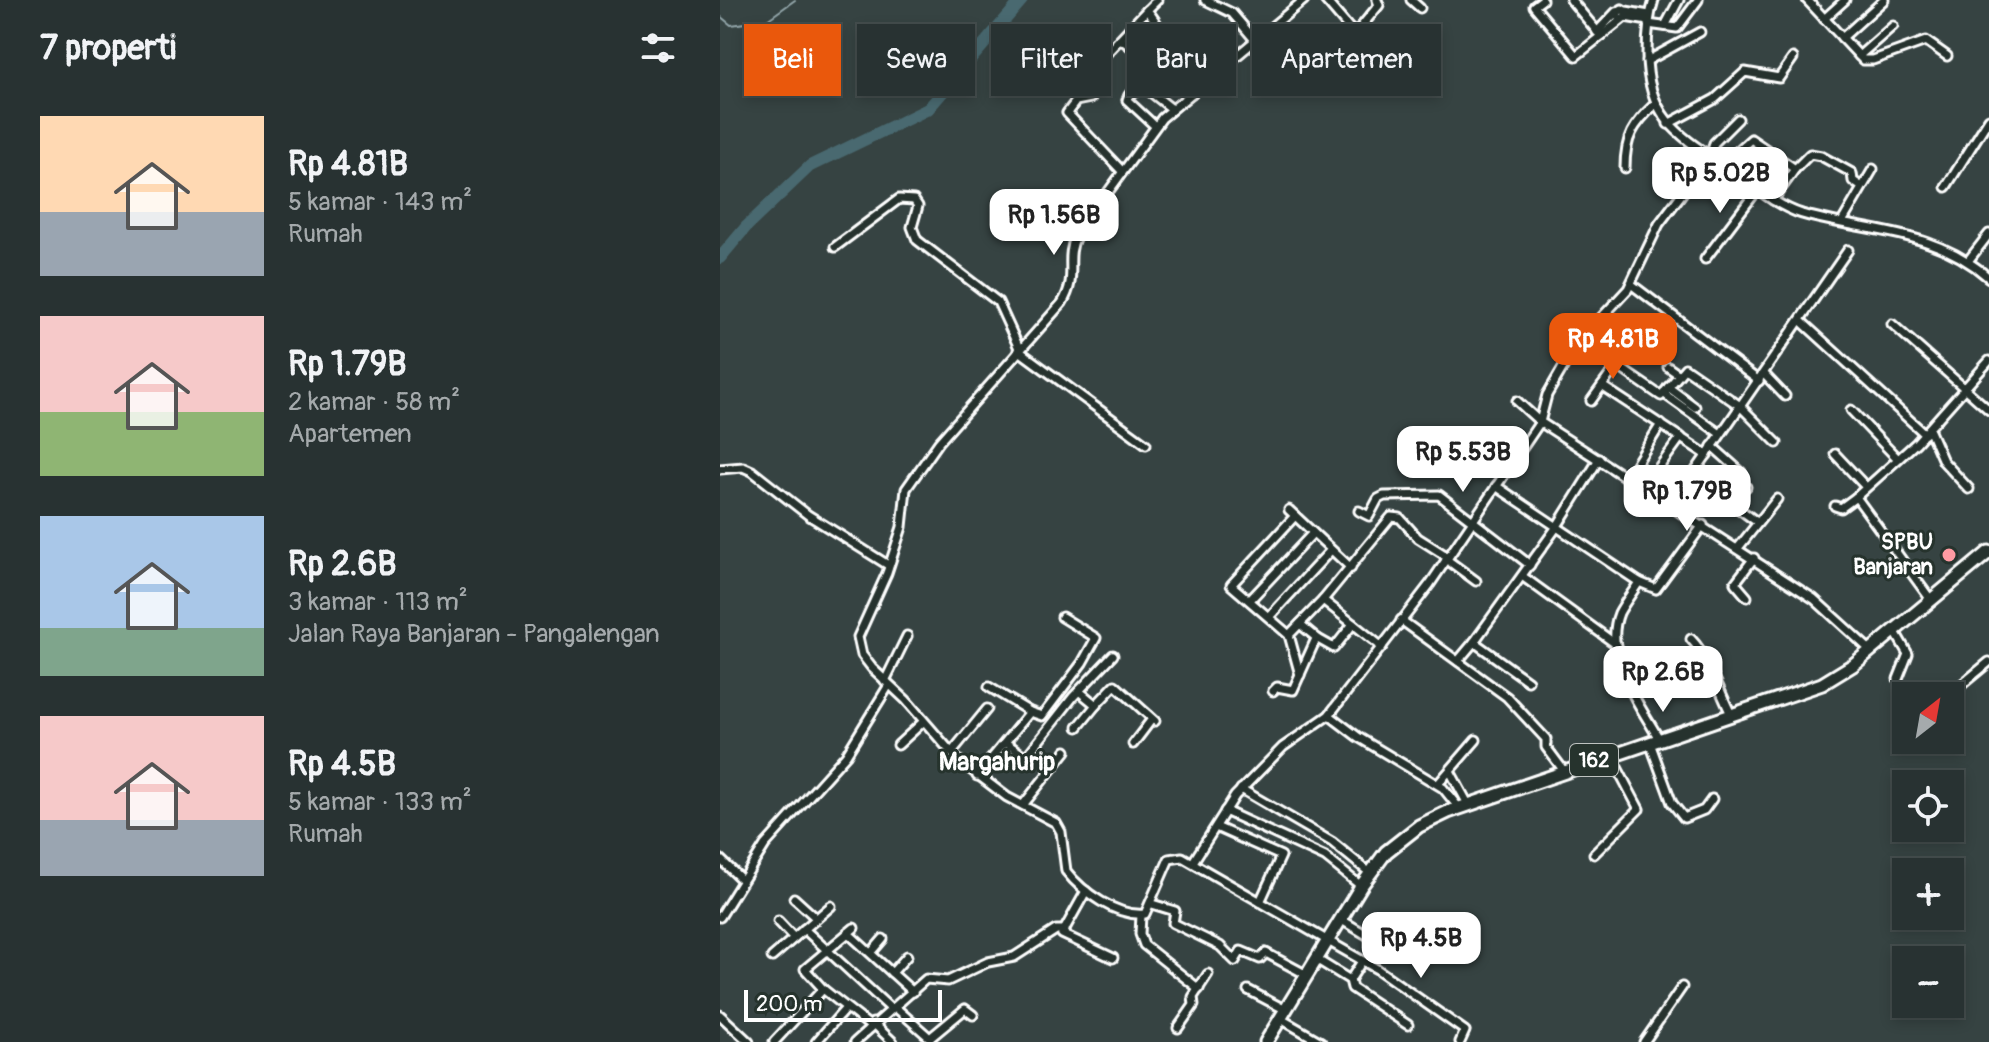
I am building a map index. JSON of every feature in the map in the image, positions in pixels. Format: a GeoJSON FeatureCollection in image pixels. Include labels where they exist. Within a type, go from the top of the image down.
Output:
{"type":"FeatureCollection","features":[{"type":"Feature","properties":{"kind":"main road","name":"162"},"geometry":{"type":"LineString","coordinates":[[1266,1042],[1361,886],[1402,837],[1464,806],[1822,684],[1870,650],[1989,552]]}},
{"type":"Feature","properties":{"kind":"street"},"geometry":{"type":"LineString","coordinates":[[1121,170],[1067,113],[1076,101],[1091,98],[1085,86],[1087,74],[1157,0]]}},
{"type":"Feature","properties":{"kind":"street"},"geometry":{"type":"LineString","coordinates":[[1205,0],[1232,13],[1252,36]]}},
{"type":"Feature","properties":{"kind":"street"},"geometry":{"type":"LineString","coordinates":[[1275,24],[1304,0]]}},
{"type":"Feature","properties":{"kind":"street"},"geometry":{"type":"LineString","coordinates":[[1325,0],[1346,24]]}},
{"type":"Feature","properties":{"kind":"street"},"geometry":{"type":"LineString","coordinates":[[1364,24],[1379,5],[1377,0]]}},
{"type":"Feature","properties":{"kind":"street"},"geometry":{"type":"LineString","coordinates":[[1411,0],[1420,8]]}},
{"type":"Feature","properties":{"kind":"street"},"geometry":{"type":"LineString","coordinates":[[1542,0],[1534,6],[1576,56],[1622,15],[1677,28],[1698,0]]}},
{"type":"Feature","properties":{"kind":"street"},"geometry":{"type":"LineString","coordinates":[[1571,0],[1599,34]]}},
{"type":"Feature","properties":{"kind":"street"},"geometry":{"type":"LineString","coordinates":[[1654,0],[1648,20],[1649,89],[1668,124],[1773,200],[1802,214],[1905,233],[1939,245],[1968,261],[1989,278]]}},
{"type":"Feature","properties":{"kind":"street"},"geometry":{"type":"LineString","coordinates":[[1665,26],[1679,0]]}},
{"type":"Feature","properties":{"kind":"street"},"geometry":{"type":"LineString","coordinates":[[1807,0],[1859,56],[1873,60],[1926,41],[1947,56]]}},
{"type":"Feature","properties":{"kind":"street"},"geometry":{"type":"LineString","coordinates":[[1824,19],[1845,0]]}},
{"type":"Feature","properties":{"kind":"street"},"geometry":{"type":"LineString","coordinates":[[1842,38],[1884,0]]}},
{"type":"Feature","properties":{"kind":"street"},"geometry":{"type":"LineString","coordinates":[[1147,10],[1159,24]]}},
{"type":"Feature","properties":{"kind":"street"},"geometry":{"type":"LineString","coordinates":[[1859,56],[1893,26]]}},
{"type":"Feature","properties":{"kind":"street"},"geometry":{"type":"LineString","coordinates":[[1647,61],[1700,32]]}},
{"type":"Feature","properties":{"kind":"street"},"geometry":{"type":"LineString","coordinates":[[1122,40],[1127,44]]}},
{"type":"Feature","properties":{"kind":"street"},"geometry":{"type":"LineString","coordinates":[[1236,56],[1252,43]]}},
{"type":"Feature","properties":{"kind":"street"},"geometry":{"type":"LineString","coordinates":[[1668,124],[1715,99],[1745,72],[1779,78],[1793,58]]}},
{"type":"Feature","properties":{"kind":"street"},"geometry":{"type":"LineString","coordinates":[[1132,96],[1127,100],[1155,126]]}},
{"type":"Feature","properties":{"kind":"street"},"geometry":{"type":"LineString","coordinates":[[1155,96],[1172,109]]}},
{"type":"Feature","properties":{"kind":"street"},"geometry":{"type":"LineString","coordinates":[[1141,915],[1125,911],[1086,891],[1066,871],[1059,827],[977,776],[951,753],[862,655],[858,637],[902,527],[906,489],[939,442],[1017,345],[1046,324],[1070,291],[1074,278],[1072,244],[1121,170],[1155,126],[1188,96]]}},
{"type":"Feature","properties":{"kind":"street"},"geometry":{"type":"LineString","coordinates":[[1625,168],[1625,148],[1631,127],[1655,104]]}},
{"type":"Feature","properties":{"kind":"street"},"geometry":{"type":"LineString","coordinates":[[1193,862],[1241,789],[1283,747],[1329,715],[1382,647],[1540,422],[1550,388],[1581,341],[1631,284],[1659,224],[1714,158],[1714,143],[1738,119]]}},
{"type":"Feature","properties":{"kind":"street"},"geometry":{"type":"LineString","coordinates":[[1946,187],[1989,119]]}},
{"type":"Feature","properties":{"kind":"street"},"geometry":{"type":"LineString","coordinates":[[1714,158],[1731,157],[1751,139],[1795,169]]}},
{"type":"Feature","properties":{"kind":"street"},"geometry":{"type":"LineString","coordinates":[[1773,200],[1810,154],[1818,154],[1852,173],[1852,180],[1862,187]]}},
{"type":"Feature","properties":{"kind":"street"},"geometry":{"type":"LineString","coordinates":[[1842,222],[1873,169]]}},
{"type":"Feature","properties":{"kind":"street"},"geometry":{"type":"LineString","coordinates":[[1705,259],[1758,189]]}},
{"type":"Feature","properties":{"kind":"street"},"geometry":{"type":"LineString","coordinates":[[835,247],[899,199],[910,198],[918,206],[912,223],[917,240],[998,302],[1005,310],[1017,345],[1146,444]]}},
{"type":"Feature","properties":{"kind":"street"},"geometry":{"type":"LineString","coordinates":[[1968,261],[1989,234]]}},
{"type":"Feature","properties":{"kind":"street"},"geometry":{"type":"LineString","coordinates":[[1672,505],[1848,250]]}},
{"type":"Feature","properties":{"kind":"street"},"geometry":{"type":"LineString","coordinates":[[1631,284],[1785,396]]}},
{"type":"Feature","properties":{"kind":"street"},"geometry":{"type":"LineString","coordinates":[[1801,321],[1927,431],[1943,461],[1969,489]]}},
{"type":"Feature","properties":{"kind":"street"},"geometry":{"type":"LineString","coordinates":[[1892,324],[1989,410]]}},
{"type":"Feature","properties":{"kind":"street"},"geometry":{"type":"LineString","coordinates":[[1581,341],[1661,396],[1685,368],[1740,406],[1777,443]]}},
{"type":"Feature","properties":{"kind":"street"},"geometry":{"type":"LineString","coordinates":[[1835,506],[1841,508],[1856,497],[1927,431],[1989,361]]}},
{"type":"Feature","properties":{"kind":"street"},"geometry":{"type":"LineString","coordinates":[[1591,401],[1617,365]]}},
{"type":"Feature","properties":{"kind":"street"},"geometry":{"type":"LineString","coordinates":[[1668,367],[1678,374]]}},
{"type":"Feature","properties":{"kind":"street"},"geometry":{"type":"LineString","coordinates":[[1602,386],[1707,455]]}},
{"type":"Feature","properties":{"kind":"street"},"geometry":{"type":"LineString","coordinates":[[1666,390],[1695,407]]}},
{"type":"Feature","properties":{"kind":"street"},"geometry":{"type":"LineString","coordinates":[[1666,390],[1719,433]]}},
{"type":"Feature","properties":{"kind":"street"},"geometry":{"type":"LineString","coordinates":[[1517,401],[1540,422],[1814,599],[1870,650]]}},
{"type":"Feature","properties":{"kind":"street"},"geometry":{"type":"LineString","coordinates":[[1851,410],[1897,458]]}},
{"type":"Feature","properties":{"kind":"street"},"geometry":{"type":"LineString","coordinates":[[1628,477],[1661,424]]}},
{"type":"Feature","properties":{"kind":"street"},"geometry":{"type":"LineString","coordinates":[[1644,488],[1681,437]]}},
{"type":"Feature","properties":{"kind":"street"},"geometry":{"type":"LineString","coordinates":[[1712,446],[1741,472],[1738,480],[1746,487]]}},
{"type":"Feature","properties":{"kind":"street"},"geometry":{"type":"LineString","coordinates":[[1835,454],[1866,487]]}},
{"type":"Feature","properties":{"kind":"street"},"geometry":{"type":"LineString","coordinates":[[1458,661],[1556,528],[1599,459]]}},
{"type":"Feature","properties":{"kind":"street"},"geometry":{"type":"LineString","coordinates":[[720,469],[743,467],[752,471],[808,515],[888,565]]}},
{"type":"Feature","properties":{"kind":"street"},"geometry":{"type":"LineString","coordinates":[[1496,486],[1639,582],[1656,589],[1703,525]]}},
{"type":"Feature","properties":{"kind":"street"},"geometry":{"type":"LineString","coordinates":[[1359,511],[1369,516],[1378,499],[1384,496],[1430,492],[1530,565]]}},
{"type":"Feature","properties":{"kind":"street"},"geometry":{"type":"LineString","coordinates":[[1856,497],[1931,600]]}},
{"type":"Feature","properties":{"kind":"street"},"geometry":{"type":"LineString","coordinates":[[1738,548],[1777,499]]}},
{"type":"Feature","properties":{"kind":"street"},"geometry":{"type":"LineString","coordinates":[[1735,506],[1757,522]]}},
{"type":"Feature","properties":{"kind":"street"},"geometry":{"type":"LineString","coordinates":[[1300,675],[1289,635],[1231,582],[1292,513],[1351,568]]}},
{"type":"Feature","properties":{"kind":"street"},"geometry":{"type":"LineString","coordinates":[[1289,635],[1351,568],[1391,517],[1400,518],[1418,538],[1476,581]]}},
{"type":"Feature","properties":{"kind":"street"},"geometry":{"type":"LineString","coordinates":[[1250,600],[1313,533]]}},
{"type":"Feature","properties":{"kind":"street"},"geometry":{"type":"LineString","coordinates":[[1269,617],[1331,550]]}},
{"type":"Feature","properties":{"kind":"street"},"geometry":{"type":"LineString","coordinates":[[1747,597],[1735,583],[1754,558]]}},
{"type":"Feature","properties":{"kind":"street"},"geometry":{"type":"LineString","coordinates":[[1522,576],[1617,645]]}},
{"type":"Feature","properties":{"kind":"street"},"geometry":{"type":"LineString","coordinates":[[1639,582],[1619,614],[1618,661],[1655,741],[1672,803],[1684,818],[1704,810],[1712,799]]}},
{"type":"Feature","properties":{"kind":"street"},"geometry":{"type":"LineString","coordinates":[[1323,600],[1382,647]]}},
{"type":"Feature","properties":{"kind":"street"},"geometry":{"type":"LineString","coordinates":[[989,687],[1042,716],[1082,663],[1096,638],[1062,617]]}},
{"type":"Feature","properties":{"kind":"street"},"geometry":{"type":"LineString","coordinates":[[1401,620],[1517,707],[1546,739],[1546,747],[1564,771]]}},
{"type":"Feature","properties":{"kind":"street"},"geometry":{"type":"LineString","coordinates":[[1300,624],[1334,648],[1353,624]]}},
{"type":"Feature","properties":{"kind":"street"},"geometry":{"type":"LineString","coordinates":[[1894,630],[1908,654],[1898,679]]}},
{"type":"Feature","properties":{"kind":"street"},"geometry":{"type":"LineString","coordinates":[[720,917],[765,845],[846,755],[887,683],[907,636]]}},
{"type":"Feature","properties":{"kind":"street"},"geometry":{"type":"LineString","coordinates":[[1273,691],[1277,687],[1291,691],[1318,639]]}},
{"type":"Feature","properties":{"kind":"street"},"geometry":{"type":"LineString","coordinates":[[1691,639],[1704,653],[1706,666],[1732,716]]}},
{"type":"Feature","properties":{"kind":"street"},"geometry":{"type":"LineString","coordinates":[[1474,642],[1528,681]]}},
{"type":"Feature","properties":{"kind":"street"},"geometry":{"type":"LineString","coordinates":[[1006,743],[1026,757],[1079,691],[1113,655]]}},
{"type":"Feature","properties":{"kind":"street"},"geometry":{"type":"LineString","coordinates":[[1964,683],[1989,662]]}},
{"type":"Feature","properties":{"kind":"street"},"geometry":{"type":"LineString","coordinates":[[1078,727],[1115,685],[1154,720],[1133,744]]}},
{"type":"Feature","properties":{"kind":"street"},"geometry":{"type":"LineString","coordinates":[[1079,691],[1096,705]]}},
{"type":"Feature","properties":{"kind":"street"},"geometry":{"type":"LineString","coordinates":[[951,753],[987,709]]}},
{"type":"Feature","properties":{"kind":"street"},"geometry":{"type":"LineString","coordinates":[[977,776],[1030,712]]}},
{"type":"Feature","properties":{"kind":"street"},"geometry":{"type":"LineString","coordinates":[[1329,715],[1358,737],[1438,784],[1464,806]]}},
{"type":"Feature","properties":{"kind":"street"},"geometry":{"type":"LineString","coordinates":[[898,745],[923,722]]}},
{"type":"Feature","properties":{"kind":"street"},"geometry":{"type":"LineString","coordinates":[[1438,784],[1476,740]]}},
{"type":"Feature","properties":{"kind":"street"},"geometry":{"type":"LineString","coordinates":[[1023,805],[1066,751]]}},
{"type":"Feature","properties":{"kind":"street"},"geometry":{"type":"LineString","coordinates":[[1594,854],[1639,809],[1611,756]]}},
{"type":"Feature","properties":{"kind":"street"},"geometry":{"type":"LineString","coordinates":[[1450,771],[1464,806]]}},
{"type":"Feature","properties":{"kind":"street"},"geometry":{"type":"LineString","coordinates":[[1241,789],[1332,842],[1370,873]]}},
{"type":"Feature","properties":{"kind":"street"},"geometry":{"type":"LineString","coordinates":[[1225,811],[1325,857],[1361,886]]}},
{"type":"Feature","properties":{"kind":"street"},"geometry":{"type":"LineString","coordinates":[[1216,827],[1281,856],[1260,902]]}},
{"type":"Feature","properties":{"kind":"street"},"geometry":{"type":"LineString","coordinates":[[1199,989],[1144,945],[1140,934],[1141,915],[1152,904],[1172,856],[1193,862],[1362,961],[1465,1031],[1460,1042]]}},
{"type":"Feature","properties":{"kind":"street"},"geometry":{"type":"LineString","coordinates":[[720,859],[742,880]]}},
{"type":"Feature","properties":{"kind":"street"},"geometry":{"type":"LineString","coordinates":[[1064,932],[1086,891]]}},
{"type":"Feature","properties":{"kind":"street"},"geometry":{"type":"LineString","coordinates":[[794,898],[816,918]]}},
{"type":"Feature","properties":{"kind":"street"},"geometry":{"type":"LineString","coordinates":[[1152,904],[1175,911],[1173,923],[1220,946],[1235,961],[1241,951],[1260,959],[1266,953],[1307,975]]}},
{"type":"Feature","properties":{"kind":"street"},"geometry":{"type":"LineString","coordinates":[[772,957],[831,906]]}},
{"type":"Feature","properties":{"kind":"street"},"geometry":{"type":"LineString","coordinates":[[1340,919],[1392,950]]}},
{"type":"Feature","properties":{"kind":"street"},"geometry":{"type":"LineString","coordinates":[[778,921],[794,938]]}},
{"type":"Feature","properties":{"kind":"street"},"geometry":{"type":"LineString","coordinates":[[804,929],[930,1038],[965,1009],[973,1015]]}},
{"type":"Feature","properties":{"kind":"street"},"geometry":{"type":"LineString","coordinates":[[893,1042],[823,989],[805,969],[851,930],[913,992]]}},
{"type":"Feature","properties":{"kind":"street"},"geometry":{"type":"LineString","coordinates":[[855,1042],[926,979],[948,981],[988,962],[1014,957],[1056,930],[1113,958]]}},
{"type":"Feature","properties":{"kind":"street"},"geometry":{"type":"LineString","coordinates":[[871,953],[883,939]]}},
{"type":"Feature","properties":{"kind":"street"},"geometry":{"type":"LineString","coordinates":[[892,973],[907,956]]}},
{"type":"Feature","properties":{"kind":"street"},"geometry":{"type":"LineString","coordinates":[[1316,959],[1350,980],[1352,988],[1408,1025]]}},
{"type":"Feature","properties":{"kind":"street"},"geometry":{"type":"LineString","coordinates":[[1350,980],[1362,961]]}},
{"type":"Feature","properties":{"kind":"street"},"geometry":{"type":"LineString","coordinates":[[1178,1028],[1194,1005],[1193,997],[1208,974]]}},
{"type":"Feature","properties":{"kind":"street"},"geometry":{"type":"LineString","coordinates":[[1644,1042],[1682,987]]}},
{"type":"Feature","properties":{"kind":"street"},"geometry":{"type":"LineString","coordinates":[[774,1042],[823,989]]}},
{"type":"Feature","properties":{"kind":"street"},"geometry":{"type":"LineString","coordinates":[[1248,990],[1321,1042]]}},
{"type":"Feature","properties":{"kind":"street"},"geometry":{"type":"LineString","coordinates":[[816,1042],[846,1008]]}},
{"type":"Feature","properties":{"kind":"street"},"geometry":{"type":"LineString","coordinates":[[720,1015],[749,1042]]}},
{"type":"Feature","properties":{"kind":"waterway"},"geometry":{"type":"LineString","coordinates":[[720,16],[731,25],[767,20],[795,0]]}},
{"type":"Feature","properties":{"kind":"waterway"},"geometry":{"type":"LineString","coordinates":[[720,258],[746,227],[810,166],[928,109],[1022,0]]}},
{"type":"Feature","properties":{"kind":"place","name":"SPBU Banjaran"},"geometry":{"type":"Point","coordinates":[1949,555]}},
{"type":"Feature","properties":{"kind":"district","name":"Margahurip"},"geometry":{"type":"Point","coordinates":[997,762]}}]}
